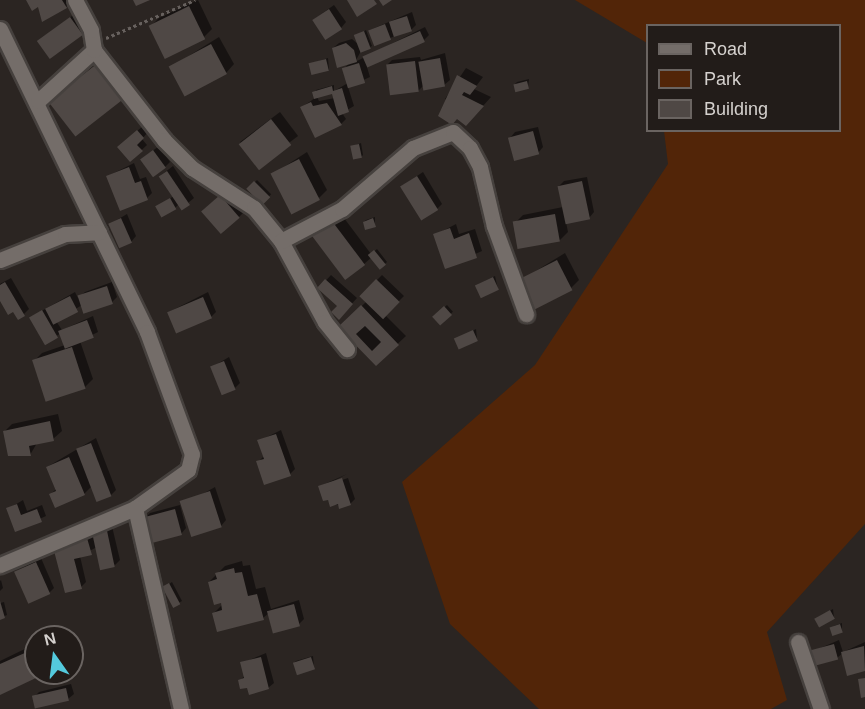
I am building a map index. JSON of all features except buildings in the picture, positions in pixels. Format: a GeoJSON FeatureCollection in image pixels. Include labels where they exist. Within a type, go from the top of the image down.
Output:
{"type":"FeatureCollection","features":[{"type":"Feature","properties":{"kind":"street"},"geometry":{"type":"LineString","coordinates":[[75,0],[94,47],[164,141],[192,168],[254,208],[281,241],[325,322],[346,349]]}},
{"type":"Feature","properties":{"kind":"street"},"geometry":{"type":"LineString","coordinates":[[0,29],[38,101],[151,343],[192,454],[188,470],[135,508],[0,565]]}},
{"type":"Feature","properties":{"kind":"street"},"geometry":{"type":"LineString","coordinates":[[38,101],[94,47]]}},
{"type":"Feature","properties":{"kind":"street"},"geometry":{"type":"LineString","coordinates":[[281,241],[342,209],[413,148],[453,132],[470,148],[480,167],[494,226],[526,314]]}},
{"type":"Feature","properties":{"kind":"street"},"geometry":{"type":"LineString","coordinates":[[0,261],[65,234],[99,232]]}},
{"type":"Feature","properties":{"kind":"street"},"geometry":{"type":"LineString","coordinates":[[135,508],[181,709]]}},
{"type":"Feature","properties":{"kind":"street"},"geometry":{"type":"LineString","coordinates":[[798,642],[821,709]]}},
{"type":"Feature","properties":{"kind":"path"},"geometry":{"type":"LineString","coordinates":[[94,47],[195,0]]}},
{"type":"Feature","properties":{"kind":"green space"},"geometry":{"type":"Polygon","coordinates":[[[575,0],[865,0],[865,524],[767,632],[787,700],[771,709],[539,709],[450,624],[402,482],[535,365],[668,164],[664,132],[841,132],[841,24],[646,24],[646,42],[575,0]]]}}]}
